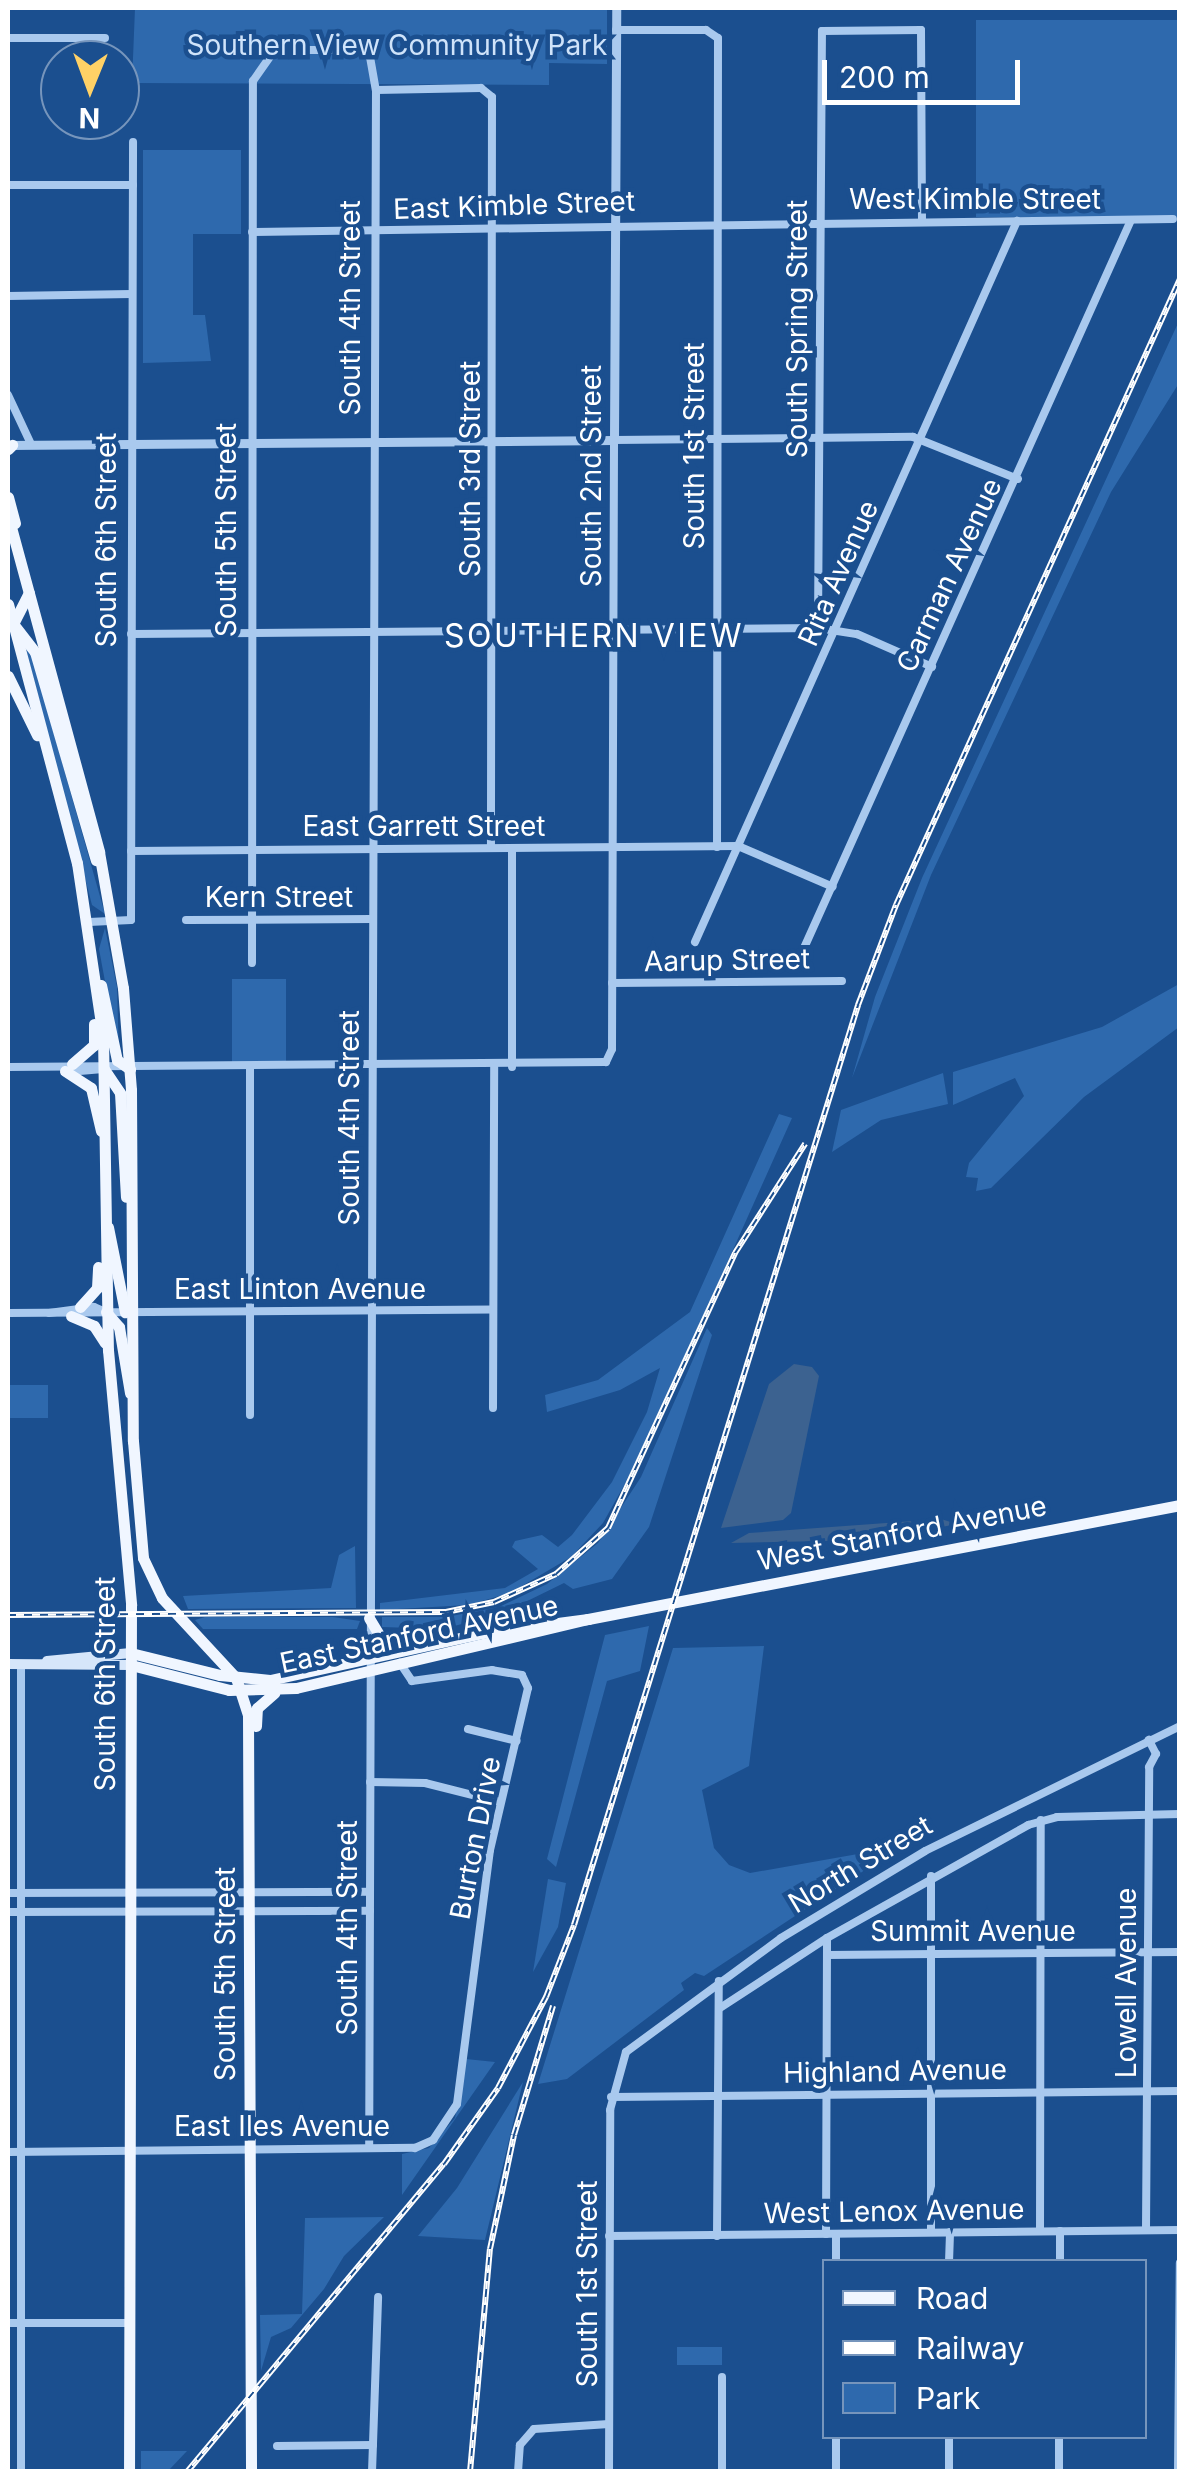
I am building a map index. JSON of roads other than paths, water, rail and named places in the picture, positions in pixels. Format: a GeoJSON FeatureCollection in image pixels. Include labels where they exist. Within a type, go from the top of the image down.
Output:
{"type":"FeatureCollection","features":[{"type":"Feature","properties":{"kind":"main road"},"geometry":{"type":"LineString","coordinates":[[8,497],[18,552]]}},
{"type":"Feature","properties":{"kind":"main road"},"geometry":{"type":"LineString","coordinates":[[8,516],[105,876],[112,920],[130,1070],[132,1226],[128,1312],[132,1396]]}},
{"type":"Feature","properties":{"kind":"main road"},"geometry":{"type":"LineString","coordinates":[[9,625],[29,591]]}},
{"type":"Feature","properties":{"kind":"main road"},"geometry":{"type":"LineString","coordinates":[[8,604],[9,625],[57,782]]}},
{"type":"Feature","properties":{"kind":"main road"},"geometry":{"type":"LineString","coordinates":[[9,625],[35,652],[89,847],[105,876]]}},
{"type":"Feature","properties":{"kind":"main road"},"geometry":{"type":"LineString","coordinates":[[8,676],[57,782]]}},
{"type":"Feature","properties":{"kind":"main road","name":"South 6th Street"},"geometry":{"type":"LineString","coordinates":[[57,782],[89,922],[97,979],[104,1068],[108,1350],[130,1571],[129,2472]]}},
{"type":"Feature","properties":{"kind":"main road"},"geometry":{"type":"LineString","coordinates":[[97,979],[109,1002],[117,1060],[130,1070]]}},
{"type":"Feature","properties":{"kind":"main road"},"geometry":{"type":"LineString","coordinates":[[97,979],[92,994],[94,1045],[64,1068],[95,1095],[106,1150]]}},
{"type":"Feature","properties":{"kind":"main road"},"geometry":{"type":"LineString","coordinates":[[104,1068],[120,1093],[121,1172],[132,1226]]}},
{"type":"Feature","properties":{"kind":"main road"},"geometry":{"type":"LineString","coordinates":[[106,1189],[98,1288],[76,1311],[97,1329],[108,1350]]}},
{"type":"Feature","properties":{"kind":"main road"},"geometry":{"type":"LineString","coordinates":[[106,1223],[128,1312]]}},
{"type":"Feature","properties":{"kind":"main road"},"geometry":{"type":"LineString","coordinates":[[106,1312],[120,1327],[121,1365],[132,1396]]}},
{"type":"Feature","properties":{"kind":"main road","name":"South 5th Street"},"geometry":{"type":"LineString","coordinates":[[132,1396],[138,1512],[153,1585],[236,1678],[242,1691],[248,1744],[251,2472]]}},
{"type":"Feature","properties":{"kind":"main road","name":"West Stanford Avenue"},"geometry":{"type":"LineString","coordinates":[[633,1610],[1180,1505]]}},
{"type":"Feature","properties":{"kind":"main road","name":"East Stanford Avenue"},"geometry":{"type":"LineString","coordinates":[[8,1664],[131,1659],[236,1678],[283,1678],[400,1663],[633,1610]]}},
{"type":"Feature","properties":{"kind":"main road"},"geometry":{"type":"LineString","coordinates":[[369,1618],[376,1633],[392,1644],[450,1633],[461,1638]]}},
{"type":"Feature","properties":{"kind":"main road","name":"East Stanford Avenue"},"geometry":{"type":"LineString","coordinates":[[131,1659],[242,1691],[278,1690],[461,1638],[588,1619]]}},
{"type":"Feature","properties":{"kind":"main road"},"geometry":{"type":"LineString","coordinates":[[248,1744],[256,1708],[278,1690]]}},
{"type":"Feature","properties":{"kind":"street","name":"South 2nd Street"},"geometry":{"type":"LineString","coordinates":[[512,1067],[606,1062],[612,983],[616,8]]}},
{"type":"Feature","properties":{"kind":"street","name":"South 1st Street"},"geometry":{"type":"LineString","coordinates":[[616,30],[710,30],[718,46],[717,846]]}},
{"type":"Feature","properties":{"kind":"street","name":"South Spring Street"},"geometry":{"type":"LineString","coordinates":[[818,628],[822,31],[921,30],[922,221]]}},
{"type":"Feature","properties":{"kind":"street"},"geometry":{"type":"LineString","coordinates":[[8,38],[105,38]]}},
{"type":"Feature","properties":{"kind":"street","name":"South 5th Street"},"geometry":{"type":"LineString","coordinates":[[252,963],[252,98],[258,68],[275,50],[362,51],[372,62],[376,90]]}},
{"type":"Feature","properties":{"kind":"street","name":"South 3rd Street"},"geometry":{"type":"LineString","coordinates":[[376,90],[489,91],[491,848]]}},
{"type":"Feature","properties":{"kind":"street","name":"South 4th Street"},"geometry":{"type":"LineString","coordinates":[[369,2148],[372,231],[376,90]]}},
{"type":"Feature","properties":{"kind":"street","name":"South 6th Street"},"geometry":{"type":"LineString","coordinates":[[112,920],[131,920],[133,142]]}},
{"type":"Feature","properties":{"kind":"street"},"geometry":{"type":"LineString","coordinates":[[8,185],[133,185]]}},
{"type":"Feature","properties":{"kind":"street","name":"West Kimble Street"},"geometry":{"type":"LineString","coordinates":[[717,224],[1173,219]]}},
{"type":"Feature","properties":{"kind":"street","name":"Carman Avenue"},"geometry":{"type":"LineString","coordinates":[[804,948],[1018,478],[1130,220]]}},
{"type":"Feature","properties":{"kind":"street","name":"Rita Avenue"},"geometry":{"type":"LineString","coordinates":[[695,942],[923,438],[1016,221]]}},
{"type":"Feature","properties":{"kind":"street","name":"East Kimble Street"},"geometry":{"type":"LineString","coordinates":[[252,232],[492,231],[717,224]]}},
{"type":"Feature","properties":{"kind":"street"},"geometry":{"type":"LineString","coordinates":[[8,296],[132,294]]}},
{"type":"Feature","properties":{"kind":"street"},"geometry":{"type":"LineString","coordinates":[[8,395],[31,444]]}},
{"type":"Feature","properties":{"kind":"street"},"geometry":{"type":"LineString","coordinates":[[9,446],[923,438],[1018,478]]}},
{"type":"Feature","properties":{"kind":"street"},"geometry":{"type":"LineString","coordinates":[[131,634],[818,628],[837,629],[932,668]]}},
{"type":"Feature","properties":{"kind":"street"},"geometry":{"type":"LineString","coordinates":[[738,846],[833,887]]}},
{"type":"Feature","properties":{"kind":"street","name":"East Garrett Street"},"geometry":{"type":"LineString","coordinates":[[131,851],[738,846]]}},
{"type":"Feature","properties":{"kind":"street"},"geometry":{"type":"LineString","coordinates":[[8,1067],[512,1067],[512,848]]}},
{"type":"Feature","properties":{"kind":"street","name":"Kern Street"},"geometry":{"type":"LineString","coordinates":[[186,920],[372,918]]}},
{"type":"Feature","properties":{"kind":"street"},"geometry":{"type":"LineString","coordinates":[[89,922],[112,920]]}},
{"type":"Feature","properties":{"kind":"street","name":"Aarup Street"},"geometry":{"type":"LineString","coordinates":[[612,983],[842,981]]}},
{"type":"Feature","properties":{"kind":"street"},"geometry":{"type":"LineString","coordinates":[[493,1408],[494,1067]]}},
{"type":"Feature","properties":{"kind":"street"},"geometry":{"type":"LineString","coordinates":[[250,1069],[250,1414]]}},
{"type":"Feature","properties":{"kind":"street","name":"East Linton Avenue"},"geometry":{"type":"LineString","coordinates":[[8,1313],[493,1310]]}},
{"type":"Feature","properties":{"kind":"street","name":"Burton Drive"},"geometry":{"type":"LineString","coordinates":[[400,1663],[412,1681],[473,1670],[522,1675],[528,1688],[500,1802],[456,2104],[433,2140]]}},
{"type":"Feature","properties":{"kind":"street"},"geometry":{"type":"LineString","coordinates":[[21,1664],[22,2472]]}},
{"type":"Feature","properties":{"kind":"street","name":"North Street"},"geometry":{"type":"LineString","coordinates":[[611,2097],[632,2044],[719,1981],[963,1829],[1180,1726]]}},
{"type":"Feature","properties":{"kind":"street"},"geometry":{"type":"LineString","coordinates":[[468,1729],[517,1741]]}},
{"type":"Feature","properties":{"kind":"street","name":"Lowell Avenue"},"geometry":{"type":"LineString","coordinates":[[1146,2230],[1149,1768],[1156,1754],[1149,1740]]}},
{"type":"Feature","properties":{"kind":"street"},"geometry":{"type":"LineString","coordinates":[[370,1782],[425,1783],[500,1802]]}},
{"type":"Feature","properties":{"kind":"street"},"geometry":{"type":"LineString","coordinates":[[720,2008],[826,1938],[931,1876],[1041,1820],[1180,1814]]}},
{"type":"Feature","properties":{"kind":"street"},"geometry":{"type":"LineString","coordinates":[[1040,2231],[1041,1820]]}},
{"type":"Feature","properties":{"kind":"street"},"geometry":{"type":"LineString","coordinates":[[931,1876],[931,2232]]}},
{"type":"Feature","properties":{"kind":"street"},"geometry":{"type":"LineString","coordinates":[[8,1892],[370,1892]]}},
{"type":"Feature","properties":{"kind":"street"},"geometry":{"type":"LineString","coordinates":[[8,1912],[370,1911]]}},
{"type":"Feature","properties":{"kind":"street"},"geometry":{"type":"LineString","coordinates":[[826,1938],[831,2234],[835,2259]]}},
{"type":"Feature","properties":{"kind":"street","name":"Summit Avenue"},"geometry":{"type":"LineString","coordinates":[[827,1954],[1180,1952]]}},
{"type":"Feature","properties":{"kind":"street"},"geometry":{"type":"LineString","coordinates":[[717,2236],[719,1981]]}},
{"type":"Feature","properties":{"kind":"street"},"geometry":{"type":"LineString","coordinates":[[704,1992],[720,2008]]}},
{"type":"Feature","properties":{"kind":"street","name":"Highland Avenue"},"geometry":{"type":"LineString","coordinates":[[611,2097],[1180,2091]]}},
{"type":"Feature","properties":{"kind":"street","name":"South 1st Street"},"geometry":{"type":"LineString","coordinates":[[609,2472],[611,2097]]}},
{"type":"Feature","properties":{"kind":"street","name":"East Iles Avenue"},"geometry":{"type":"LineString","coordinates":[[8,2152],[415,2148],[433,2140]]}},
{"type":"Feature","properties":{"kind":"street","name":"West Lenox Avenue"},"geometry":{"type":"LineString","coordinates":[[609,2236],[1180,2230]]}},
{"type":"Feature","properties":{"kind":"street"},"geometry":{"type":"LineString","coordinates":[[1060,2231],[1060,2259]]}},
{"type":"Feature","properties":{"kind":"street"},"geometry":{"type":"LineString","coordinates":[[950,2232],[950,2259]]}},
{"type":"Feature","properties":{"kind":"street"},"geometry":{"type":"LineString","coordinates":[[1178,2472],[1180,2263]]}},
{"type":"Feature","properties":{"kind":"street"},"geometry":{"type":"LineString","coordinates":[[372,2472],[378,2297]]}},
{"type":"Feature","properties":{"kind":"street"},"geometry":{"type":"LineString","coordinates":[[8,2323],[130,2323]]}},
{"type":"Feature","properties":{"kind":"street"},"geometry":{"type":"LineString","coordinates":[[722,2377],[722,2472]]}},
{"type":"Feature","properties":{"kind":"street"},"geometry":{"type":"LineString","coordinates":[[518,2472],[520,2446],[534,2429],[609,2424]]}},
{"type":"Feature","properties":{"kind":"street"},"geometry":{"type":"LineString","coordinates":[[836,2439],[836,2472]]}},
{"type":"Feature","properties":{"kind":"street"},"geometry":{"type":"LineString","coordinates":[[949,2439],[949,2472]]}},
{"type":"Feature","properties":{"kind":"street"},"geometry":{"type":"LineString","coordinates":[[1058,2472],[1059,2439]]}},
{"type":"Feature","properties":{"kind":"street"},"geometry":{"type":"LineString","coordinates":[[277,2446],[373,2445]]}},
{"type":"Feature","properties":{"kind":"railway"},"geometry":{"type":"LineString","coordinates":[[187,2472],[444,2164],[498,2088],[546,1997],[574,1925],[858,1005],[896,905],[1180,279]]}},
{"type":"Feature","properties":{"kind":"railway"},"geometry":{"type":"LineString","coordinates":[[8,1615],[446,1612],[494,1602],[556,1574],[608,1528],[735,1253],[805,1144]]}},
{"type":"Feature","properties":{"kind":"railway"},"geometry":{"type":"LineString","coordinates":[[470,2472],[490,2249],[514,2135],[553,2006]]}},
{"type":"Feature","properties":{"kind":"district","name":"SOUTHERN VIEW"},"geometry":{"type":"Point","coordinates":[594,636]}},
{"type":"Feature","properties":{"kind":"park label","name":"Southern View Community Park"},"geometry":{"type":"Point","coordinates":[397,45]}}]}
